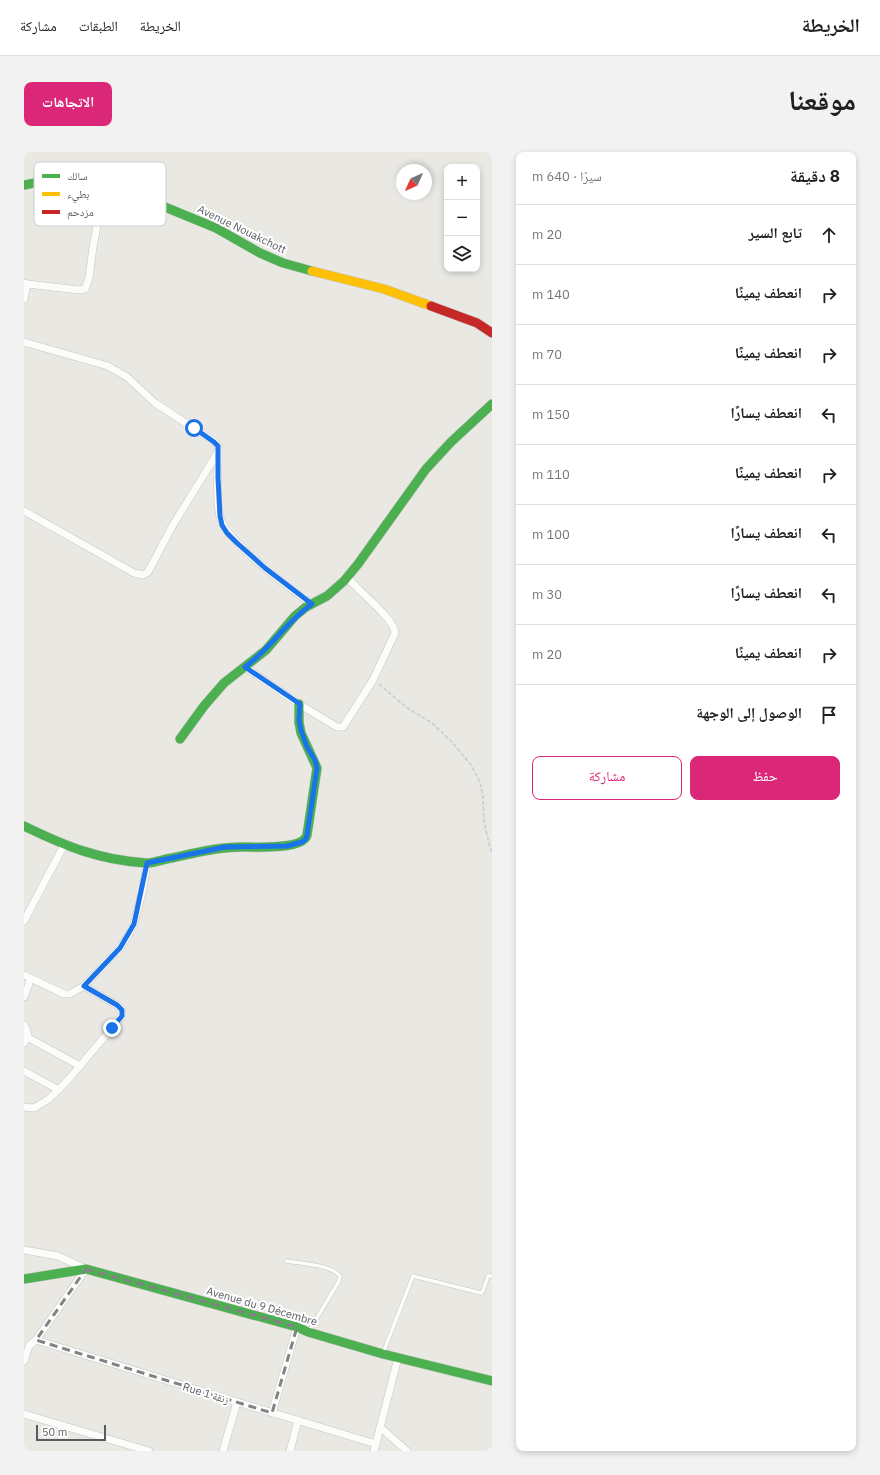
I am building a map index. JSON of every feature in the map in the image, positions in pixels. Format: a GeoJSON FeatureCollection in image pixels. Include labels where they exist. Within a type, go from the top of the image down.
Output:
{"type":"FeatureCollection","features":[{"type":"Feature","properties":{"kind":"street","name":"Avenue Nouakchott"},"geometry":{"type":"LineString","coordinates":[[24,184],[34,182]]}},
{"type":"Feature","properties":{"kind":"street","name":"Avenue Nouakchott"},"geometry":{"type":"LineString","coordinates":[[166,206],[216,228],[260,254],[284,263],[384,289],[476,323],[492,332]]}},
{"type":"Feature","properties":{"kind":"street"},"geometry":{"type":"LineString","coordinates":[[24,299],[25,283],[78,290],[86,289],[97,226]]}},
{"type":"Feature","properties":{"kind":"street"},"geometry":{"type":"LineString","coordinates":[[24,342],[108,366],[127,378],[155,403],[214,442],[218,446],[220,516],[225,529],[237,543],[312,604]]}},
{"type":"Feature","properties":{"kind":"street"},"geometry":{"type":"LineString","coordinates":[[180,739],[196,714],[214,693],[232,676],[267,649],[300,612],[326,596],[347,578],[426,469],[451,442],[492,404]]}},
{"type":"Feature","properties":{"kind":"street"},"geometry":{"type":"LineString","coordinates":[[24,511],[134,573],[142,575],[148,572],[173,525],[218,452]]}},
{"type":"Feature","properties":{"kind":"street"},"geometry":{"type":"LineString","coordinates":[[245,667],[300,704],[340,728],[345,724],[373,680],[393,638],[395,629],[390,620],[347,578]]}},
{"type":"Feature","properties":{"kind":"street"},"geometry":{"type":"LineString","coordinates":[[24,826],[64,845],[93,855],[147,863],[225,847],[287,846],[302,842],[306,839],[307,835],[317,768],[315,760],[307,747],[301,730],[299,720],[300,704]]}},
{"type":"Feature","properties":{"kind":"street"},"geometry":{"type":"LineString","coordinates":[[24,920],[64,845]]}},
{"type":"Feature","properties":{"kind":"street"},"geometry":{"type":"LineString","coordinates":[[24,997],[27,977],[64,994],[70,994],[84,986],[120,948],[134,924],[147,863]]}},
{"type":"Feature","properties":{"kind":"street"},"geometry":{"type":"LineString","coordinates":[[24,1107],[34,1108],[59,1090],[122,1016],[122,1010],[117,1005],[84,986]]}},
{"type":"Feature","properties":{"kind":"street"},"geometry":{"type":"LineString","coordinates":[[24,1025],[26,1028],[26,1040],[80,1066]]}},
{"type":"Feature","properties":{"kind":"street"},"geometry":{"type":"LineString","coordinates":[[24,1071],[59,1090]]}},
{"type":"Feature","properties":{"kind":"street"},"geometry":{"type":"LineString","coordinates":[[24,1250],[58,1256],[86,1269],[36,1340],[30,1346],[24,1361]]}},
{"type":"Feature","properties":{"kind":"street","name":"Avenue du 9 Décembre"},"geometry":{"type":"LineString","coordinates":[[24,1279],[86,1269],[297,1327],[308,1332],[383,1354],[492,1381]]}},
{"type":"Feature","properties":{"kind":"street"},"geometry":{"type":"LineString","coordinates":[[272,1413],[297,1327]]}},
{"type":"Feature","properties":{"kind":"street","name":"Rue 1 زنقة"},"geometry":{"type":"LineString","coordinates":[[36,1340],[298,1420],[375,1447]]}},
{"type":"Feature","properties":{"kind":"street"},"geometry":{"type":"LineString","coordinates":[[375,1447],[398,1358]]}},
{"type":"Feature","properties":{"kind":"street"},"geometry":{"type":"LineString","coordinates":[[223,1451],[237,1402]]}},
{"type":"Feature","properties":{"kind":"street"},"geometry":{"type":"LineString","coordinates":[[24,1414],[144,1450]]}},
{"type":"Feature","properties":{"kind":"street"},"geometry":{"type":"LineString","coordinates":[[290,1451],[298,1420]]}},
{"type":"Feature","properties":{"kind":"street"},"geometry":{"type":"LineString","coordinates":[[380,1426],[407,1451]]}},
{"type":"Feature","properties":{"kind":"lane"},"geometry":{"type":"LineString","coordinates":[[286,1261],[335,1271],[340,1276],[339,1281],[308,1332]]}},
{"type":"Feature","properties":{"kind":"lane"},"geometry":{"type":"LineString","coordinates":[[383,1354],[412,1276],[481,1294],[488,1276],[492,1276]]}},
{"type":"Feature","properties":{"kind":"path"},"geometry":{"type":"LineString","coordinates":[[373,680],[406,707],[432,723],[451,741],[471,765],[480,782],[483,797],[484,822],[488,843],[492,853]]}},
{"type":"Feature","properties":{"kind":"highlighted area"},"geometry":{"type":"Polygon","coordinates":[[[86,1269],[297,1327],[272,1413],[36,1340],[86,1269]]]}},
{"type":"Feature","properties":{"kind":"traffic: fast"},"geometry":{"type":"LineString","coordinates":[[24,185],[34,183]]}},
{"type":"Feature","properties":{"kind":"traffic: fast"},"geometry":{"type":"LineString","coordinates":[[166,207],[216,228],[260,253],[283,263],[312,271]]}},
{"type":"Feature","properties":{"kind":"traffic: fast"},"geometry":{"type":"LineString","coordinates":[[180,739],[204,706],[224,683],[266,650],[295,616],[306,607],[327,596],[344,581],[358,564],[426,469],[451,442],[492,404]]}},
{"type":"Feature","properties":{"kind":"traffic: fast"},"geometry":{"type":"LineString","coordinates":[[24,826],[68,846],[83,851],[113,859],[146,863],[215,849],[233,847],[278,847],[304,840],[307,835],[317,768],[301,733],[299,722],[299,704]]}},
{"type":"Feature","properties":{"kind":"traffic: fast"},"geometry":{"type":"LineString","coordinates":[[24,1279],[86,1269],[297,1327],[308,1332],[383,1354],[492,1381]]}},
{"type":"Feature","properties":{"kind":"traffic: slow"},"geometry":{"type":"LineString","coordinates":[[312,271],[384,289],[431,306]]}},
{"type":"Feature","properties":{"kind":"traffic: jam"},"geometry":{"type":"LineString","coordinates":[[431,306],[477,323],[492,333]]}},
{"type":"Feature","properties":{"kind":"route"},"geometry":{"type":"LineString","coordinates":[[112,1028],[122,1016],[122,1010],[117,1005],[84,986],[120,948],[134,924],[143,889],[147,863],[225,847],[287,846],[298,844],[306,839],[315,787],[317,768],[315,760],[303,738],[299,720],[300,704],[245,667],[267,649],[285,627],[300,612],[312,604],[265,568],[227,533],[222,525],[220,516],[218,446],[194,428]]}}]}
